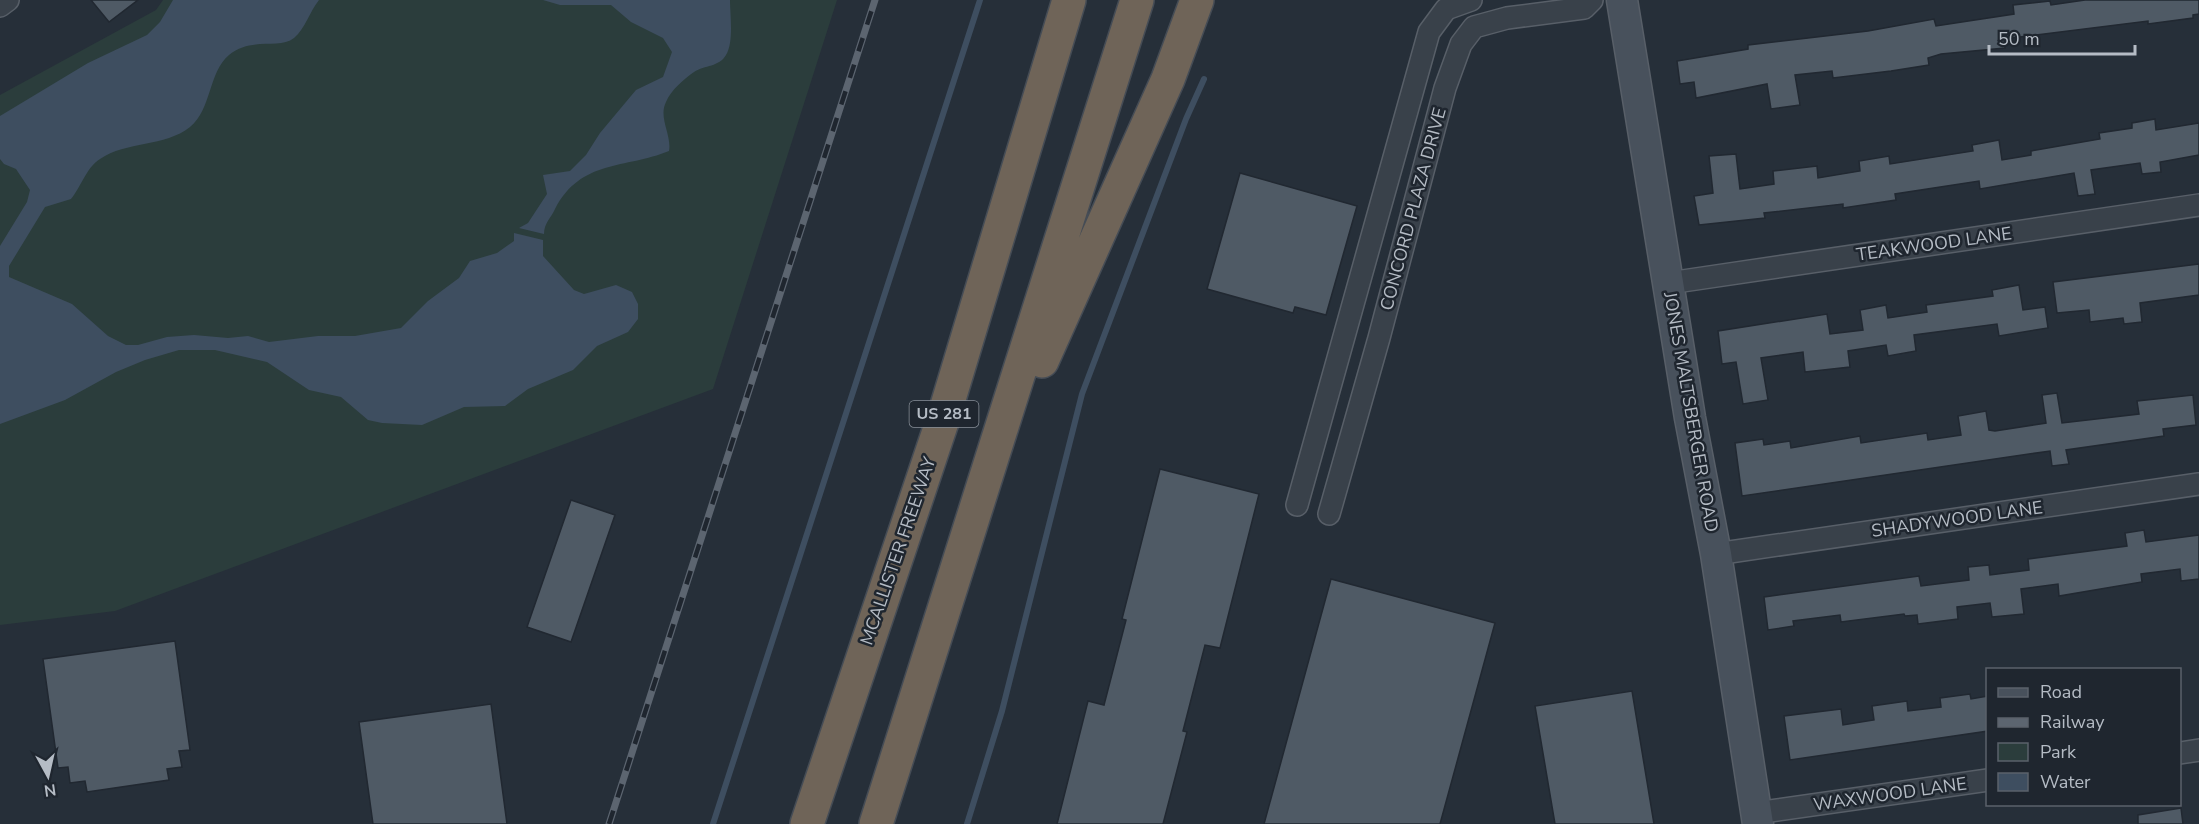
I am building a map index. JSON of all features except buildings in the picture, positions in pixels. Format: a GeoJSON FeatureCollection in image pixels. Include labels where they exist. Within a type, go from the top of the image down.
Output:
{"type":"FeatureCollection","features":[{"type":"Feature","properties":{"kind":"highway","name":"MCALLISTER FREEWAY"},"geometry":{"type":"LineString","coordinates":[[807,824],[943,419],[1069,0]]}},
{"type":"Feature","properties":{"kind":"highway","name":"US 281"},"geometry":{"type":"LineString","coordinates":[[876,824],[1137,0]]}},
{"type":"Feature","properties":{"kind":"highway"},"geometry":{"type":"LineString","coordinates":[[978,505],[1168,79],[1197,0]]}},
{"type":"Feature","properties":{"kind":"main road","name":"JONES MALTSBERGER ROAD"},"geometry":{"type":"LineString","coordinates":[[1622,0],[1690,418],[1716,554],[1757,818]]}},
{"type":"Feature","properties":{"kind":"street"},"geometry":{"type":"LineString","coordinates":[[0,6],[8,0]]}},
{"type":"Feature","properties":{"kind":"street","name":"CONCORD PLAZA DRIVE"},"geometry":{"type":"LineString","coordinates":[[1297,506],[1429,32],[1446,9],[1471,0]]}},
{"type":"Feature","properties":{"kind":"street","name":"CONCORD PLAZA DRIVE"},"geometry":{"type":"LineString","coordinates":[[1329,514],[1379,338],[1445,88],[1461,44],[1474,27],[1507,18],[1584,8],[1592,0]]}},
{"type":"Feature","properties":{"kind":"street","name":"TEAKWOOD LANE"},"geometry":{"type":"LineString","coordinates":[[1669,283],[2199,205]]}},
{"type":"Feature","properties":{"kind":"street","name":"SHADYWOOD LANE"},"geometry":{"type":"LineString","coordinates":[[1716,554],[2199,484]]}},
{"type":"Feature","properties":{"kind":"street"},"geometry":{"type":"LineString","coordinates":[[2181,753],[2199,750]]}},
{"type":"Feature","properties":{"kind":"street","name":"WAXWOOD LANE"},"geometry":{"type":"LineString","coordinates":[[1757,818],[1986,780]]}},
{"type":"Feature","properties":{"kind":"green space"},"geometry":{"type":"Polygon","coordinates":[[[163,0],[837,0],[713,389],[115,611],[0,625],[0,95],[156,10],[163,0]]]}},
{"type":"Feature","properties":{"kind":"water"},"geometry":{"type":"Polygon","coordinates":[[[173,0],[319,0],[294,38],[281,43],[247,46],[229,55],[217,71],[202,111],[190,127],[169,138],[110,153],[91,167],[71,199],[45,207],[9,266],[9,277],[72,304],[108,336],[126,345],[138,345],[167,337],[194,335],[228,338],[248,336],[269,342],[318,336],[355,336],[401,328],[428,301],[459,278],[470,261],[497,253],[514,241],[514,233],[543,240],[543,256],[574,290],[584,294],[616,285],[632,292],[638,304],[638,319],[628,332],[597,346],[573,370],[528,389],[505,406],[464,407],[422,425],[368,420],[341,397],[309,390],[267,362],[215,350],[179,350],[145,360],[116,372],[65,400],[0,424],[0,246],[27,202],[30,190],[16,169],[4,164],[0,159],[0,116],[88,63],[147,35],[160,22],[173,0]]]}},
{"type":"Feature","properties":{"kind":"water"},"geometry":{"type":"Polygon","coordinates":[[[543,0],[730,0],[731,28],[730,43],[723,59],[694,72],[678,85],[668,98],[664,108],[664,120],[669,139],[669,151],[605,168],[578,181],[555,209],[546,224],[544,234],[519,228],[528,223],[547,194],[543,175],[570,171],[586,155],[600,133],[636,90],[663,77],[672,52],[663,38],[631,22],[611,5],[560,5],[543,0]]]}},
{"type":"Feature","properties":{"kind":"waterway"},"geometry":{"type":"LineString","coordinates":[[713,824],[980,0]]}},
{"type":"Feature","properties":{"kind":"waterway"},"geometry":{"type":"LineString","coordinates":[[967,824],[1002,711],[1082,394],[1186,119],[1204,79]]}},
{"type":"Feature","properties":{"kind":"railway"},"geometry":{"type":"LineString","coordinates":[[609,824],[875,0]]}}]}
